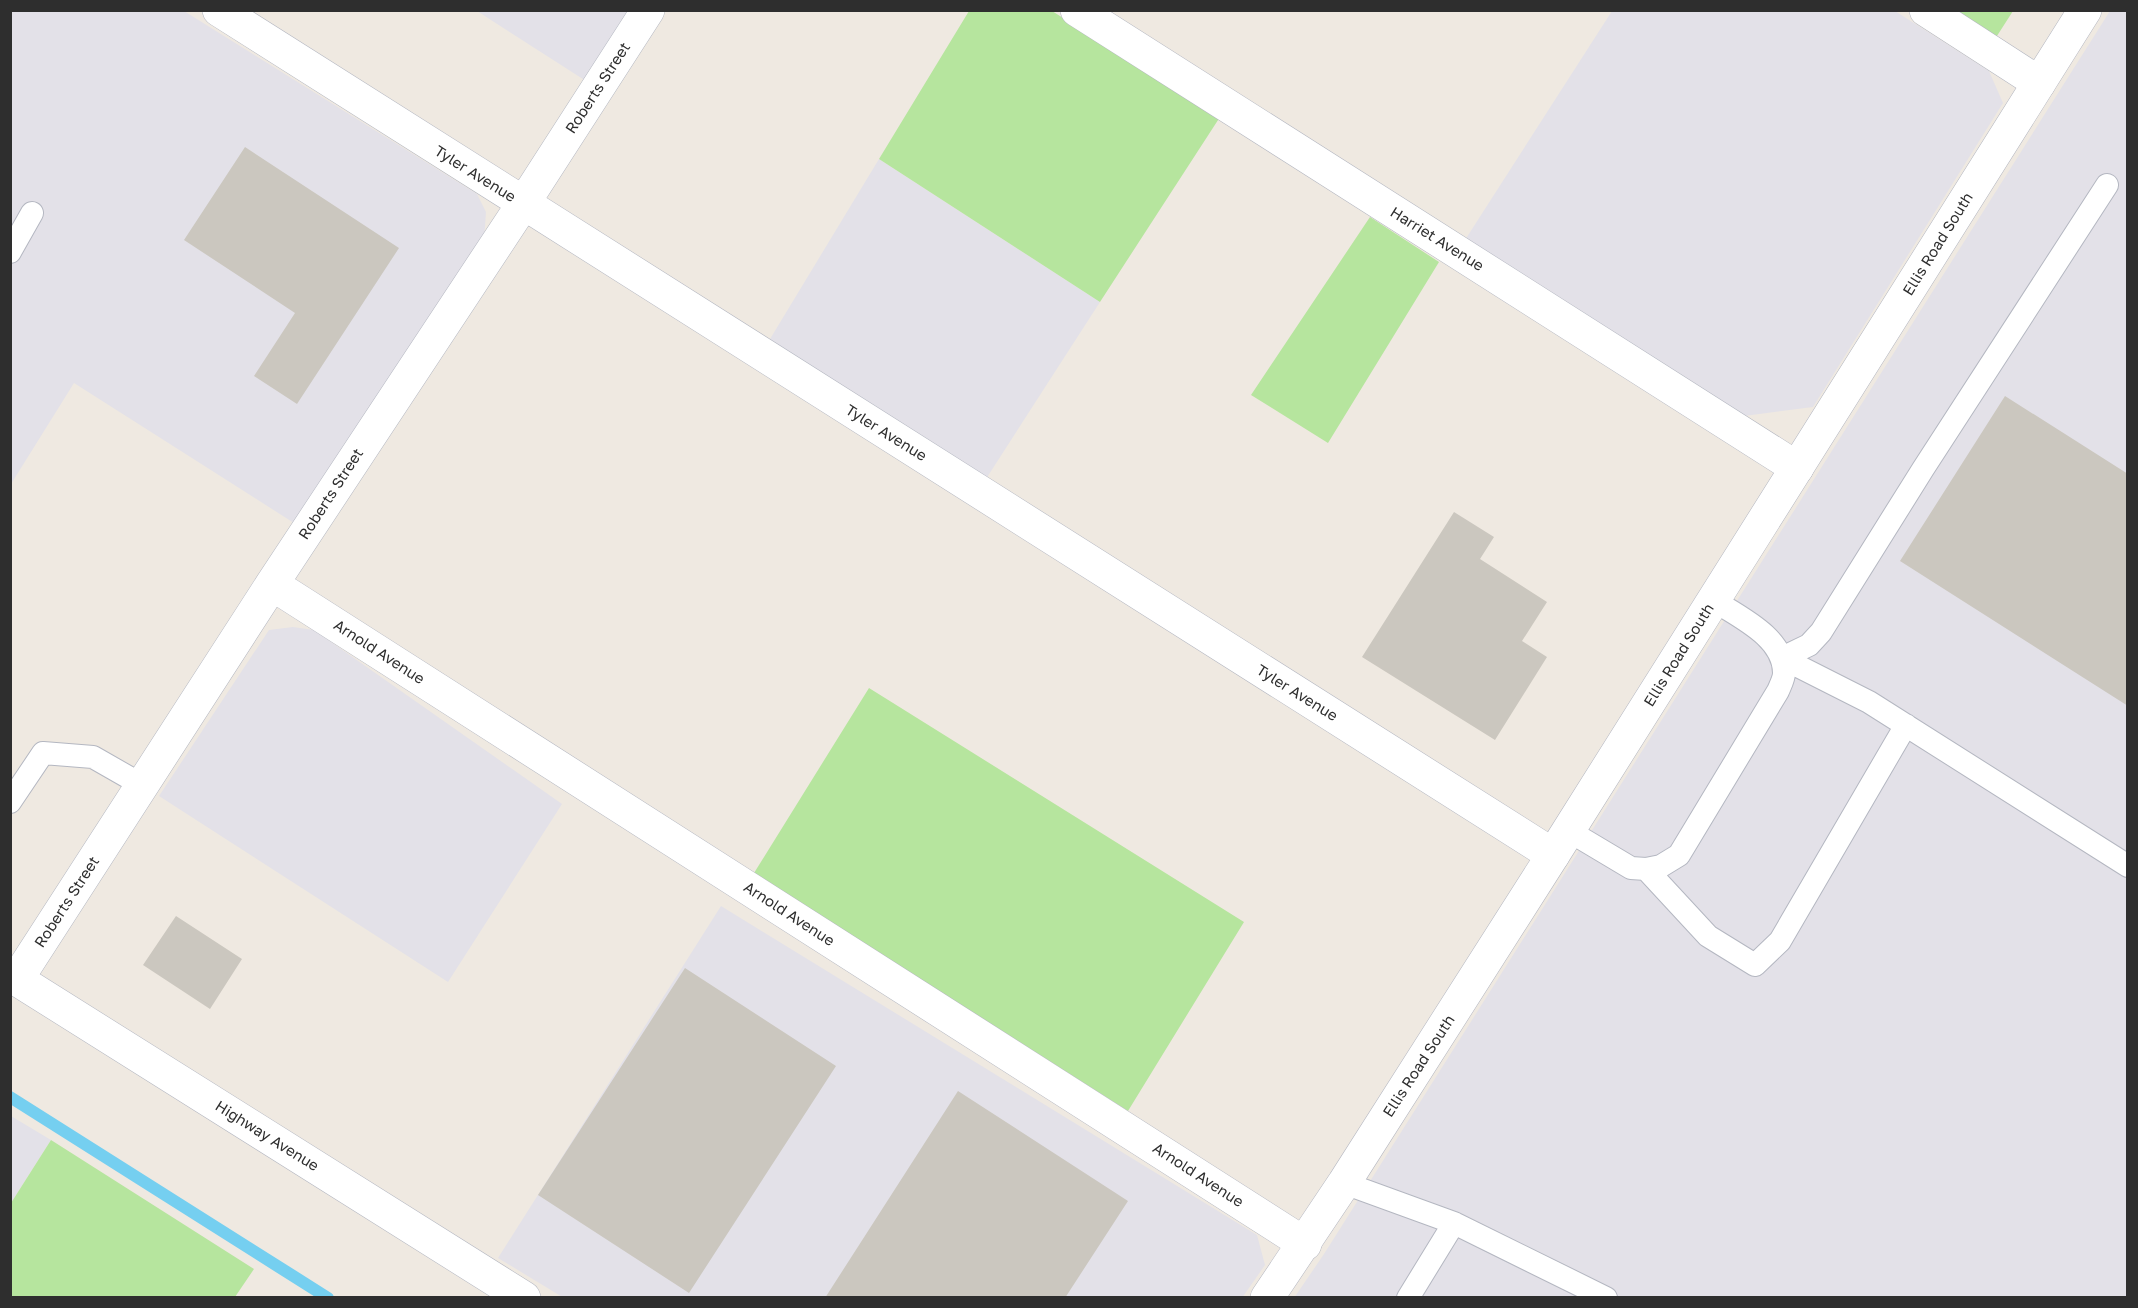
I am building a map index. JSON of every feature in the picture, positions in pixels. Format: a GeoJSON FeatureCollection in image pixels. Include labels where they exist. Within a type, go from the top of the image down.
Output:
{"type":"FeatureCollection","features":[{"type":"Feature","properties":{"kind":"street","name":"Tyler Avenue"},"geometry":{"type":"LineString","coordinates":[[219,10],[523,204],[1561,843]]}},
{"type":"Feature","properties":{"kind":"street","name":"Roberts Street"},"geometry":{"type":"LineString","coordinates":[[14,977],[523,204],[648,10]]}},
{"type":"Feature","properties":{"kind":"street","name":"Harriet Avenue"},"geometry":{"type":"LineString","coordinates":[[1077,10],[1797,468]]}},
{"type":"Feature","properties":{"kind":"street"},"geometry":{"type":"LineString","coordinates":[[1926,10],[2039,83]]}},
{"type":"Feature","properties":{"kind":"street","name":"Ellis Road South"},"geometry":{"type":"LineString","coordinates":[[1268,1298],[1344,1184],[1561,843],[2085,10]]}},
{"type":"Feature","properties":{"kind":"street","name":"Arnold Avenue"},"geometry":{"type":"LineString","coordinates":[[272,584],[1305,1244]]}},
{"type":"Feature","properties":{"kind":"street","name":"Highway Avenue"},"geometry":{"type":"LineString","coordinates":[[14,977],[524,1298]]}},
{"type":"Feature","properties":{"kind":"lane"},"geometry":{"type":"LineString","coordinates":[[1782,658],[1809,645],[1821,632],[1923,469],[2107,185]]}},
{"type":"Feature","properties":{"kind":"lane"},"geometry":{"type":"LineString","coordinates":[[10,252],[32,213]]}},
{"type":"Feature","properties":{"kind":"lane"},"geometry":{"type":"LineString","coordinates":[[1561,843],[1630,868],[1646,869],[1661,866],[1679,855],[1778,692],[1784,676],[1782,658],[1770,640],[1713,600]]}},
{"type":"Feature","properties":{"kind":"lane"},"geometry":{"type":"LineString","coordinates":[[1782,658],[1869,702],[2127,866]]}},
{"type":"Feature","properties":{"kind":"lane"},"geometry":{"type":"LineString","coordinates":[[1646,869],[1708,936],[1755,965],[1780,941],[1906,725]]}},
{"type":"Feature","properties":{"kind":"lane"},"geometry":{"type":"LineString","coordinates":[[10,802],[43,753],[93,758],[142,785]]}},
{"type":"Feature","properties":{"kind":"lane"},"geometry":{"type":"LineString","coordinates":[[1344,1184],[1454,1223],[1606,1298]]}},
{"type":"Feature","properties":{"kind":"lane"},"geometry":{"type":"LineString","coordinates":[[1408,1298],[1454,1223]]}},
{"type":"Feature","properties":{"kind":"shaded area"},"geometry":{"type":"Polygon","coordinates":[[[11,11],[184,11],[477,194],[486,212],[484,240],[294,523],[74,383],[11,484],[11,11]]]}},
{"type":"Feature","properties":{"kind":"shaded area"},"geometry":{"type":"Polygon","coordinates":[[[477,11],[632,11],[586,81],[477,11]]]}},
{"type":"Feature","properties":{"kind":"shaded area"},"geometry":{"type":"Polygon","coordinates":[[[1612,11],[1895,11],[1989,71],[2003,103],[1813,407],[1744,416],[1465,240],[1612,11]]]}},
{"type":"Feature","properties":{"kind":"shaded area"},"geometry":{"type":"Polygon","coordinates":[[[2110,11],[2127,11],[2127,1297],[1294,1298],[1324,1254],[2110,11]]]}},
{"type":"Feature","properties":{"kind":"shaded area"},"geometry":{"type":"Polygon","coordinates":[[[879,159],[1100,302],[984,482],[767,344],[879,159]]]}},
{"type":"Feature","properties":{"kind":"shaded area"},"geometry":{"type":"Polygon","coordinates":[[[293,627],[314,630],[562,804],[448,982],[159,796],[269,630],[293,627]]]}},
{"type":"Feature","properties":{"kind":"shaded area"},"geometry":{"type":"Polygon","coordinates":[[[721,906],[1257,1235],[1265,1265],[1242,1298],[564,1298],[498,1258],[721,906]]]}},
{"type":"Feature","properties":{"kind":"shaded area"},"geometry":{"type":"Polygon","coordinates":[[[11,1116],[51,1140],[11,1203],[11,1116]]]}},
{"type":"Feature","properties":{"kind":"green space"},"geometry":{"type":"Polygon","coordinates":[[[969,11],[1052,11],[1220,117],[1100,302],[879,159],[969,11]]]}},
{"type":"Feature","properties":{"kind":"green space"},"geometry":{"type":"Polygon","coordinates":[[[1950,11],[2013,11],[1995,39],[1950,11]]]}},
{"type":"Feature","properties":{"kind":"green space"},"geometry":{"type":"Polygon","coordinates":[[[1370,217],[1439,262],[1328,443],[1251,395],[1370,217]]]}},
{"type":"Feature","properties":{"kind":"green space"},"geometry":{"type":"Polygon","coordinates":[[[869,688],[1244,922],[1128,1111],[754,873],[869,688]]]}},
{"type":"Feature","properties":{"kind":"green space"},"geometry":{"type":"Polygon","coordinates":[[[51,1140],[254,1269],[235,1297],[11,1297],[11,1203],[51,1140]]]}},
{"type":"Feature","properties":{"kind":"building"},"geometry":{"type":"Polygon","coordinates":[[[245,147],[399,248],[297,404],[254,376],[295,313],[184,240],[245,147]]]}},
{"type":"Feature","properties":{"kind":"building"},"geometry":{"type":"Polygon","coordinates":[[[2005,396],[2128,474],[2128,706],[1900,561],[2005,396]]]}},
{"type":"Feature","properties":{"kind":"building"},"geometry":{"type":"Polygon","coordinates":[[[1454,512],[1494,537],[1480,559],[1547,602],[1522,641],[1547,657],[1495,740],[1362,657],[1454,512]]]}},
{"type":"Feature","properties":{"kind":"building"},"geometry":{"type":"Polygon","coordinates":[[[176,916],[242,959],[210,1009],[143,965],[176,916]]]}},
{"type":"Feature","properties":{"kind":"building"},"geometry":{"type":"Polygon","coordinates":[[[685,968],[836,1066],[689,1293],[538,1195],[685,968]]]}},
{"type":"Feature","properties":{"kind":"building"},"geometry":{"type":"Polygon","coordinates":[[[958,1091],[1128,1201],[1065,1298],[825,1298],[958,1091]]]}},
{"type":"Feature","properties":{"kind":"waterway"},"geometry":{"type":"LineString","coordinates":[[10,1097],[328,1298]]}}]}
